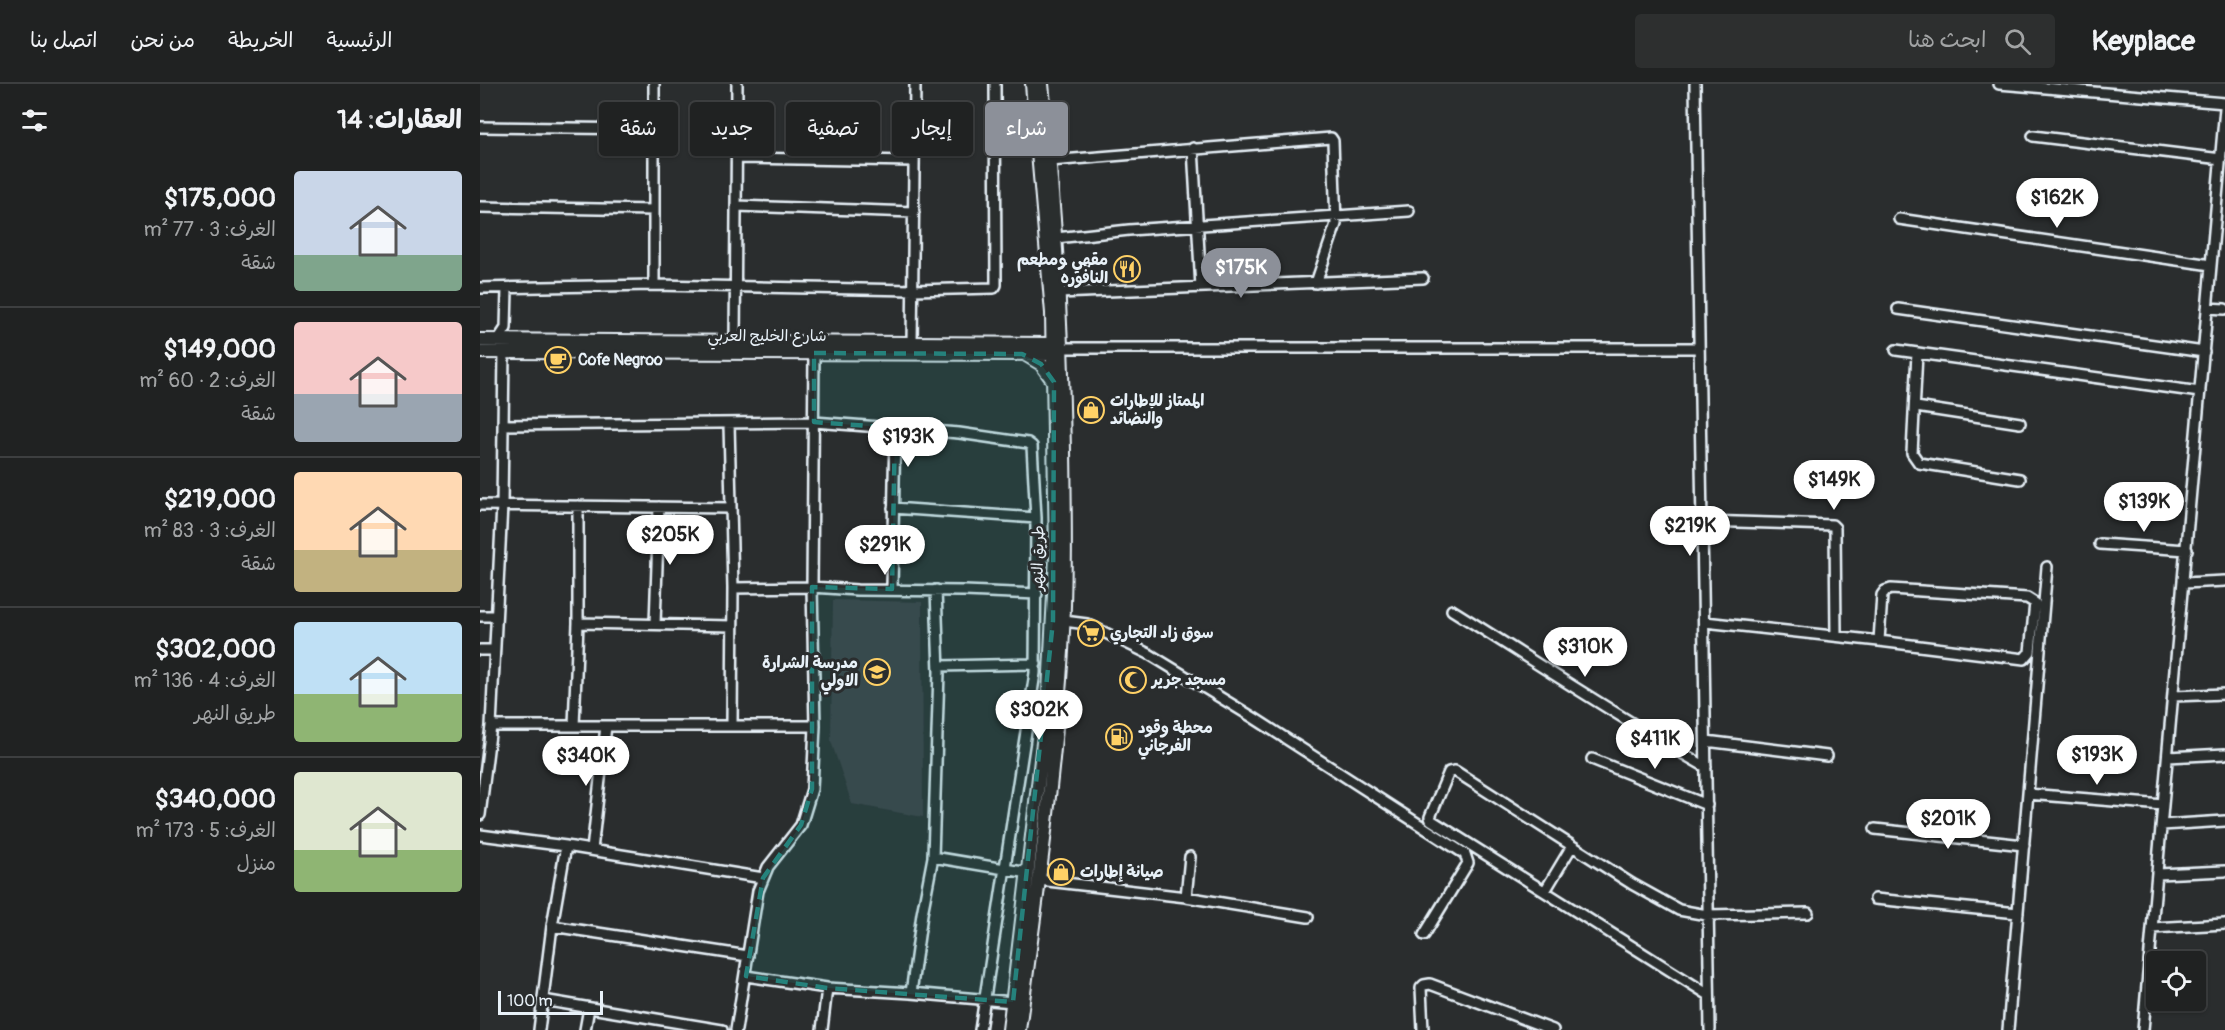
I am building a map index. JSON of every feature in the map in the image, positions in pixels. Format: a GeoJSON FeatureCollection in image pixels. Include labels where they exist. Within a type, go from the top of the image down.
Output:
{"type":"FeatureCollection","features":[{"type":"Feature","properties":{"kind":"main road","name":"طريق النهر"},"geometry":{"type":"LineString","coordinates":[[1009,1030],[1057,721],[1064,621],[1065,557],[1056,349],[1032,84]]}},
{"type":"Feature","properties":{"kind":"main road","name":"طريق النهر"},"geometry":{"type":"LineString","coordinates":[[1019,1030],[1049,692],[1056,556],[1054,382],[1059,293],[1042,84]]}},
{"type":"Feature","properties":{"kind":"main road"},"geometry":{"type":"LineString","coordinates":[[1052,313],[1042,334],[1022,349],[1041,364],[1054,382]]}},
{"type":"Feature","properties":{"kind":"main road","name":"شارع الخليج العربي"},"geometry":{"type":"LineString","coordinates":[[480,340],[735,341],[912,344],[1022,349]]}},
{"type":"Feature","properties":{"kind":"main road"},"geometry":{"type":"LineString","coordinates":[[599,354],[600,341]]}},
{"type":"Feature","properties":{"kind":"main road","name":"شارع الخليج العربي"},"geometry":{"type":"LineString","coordinates":[[480,352],[814,353],[1056,349]]}},
{"type":"Feature","properties":{"kind":"street"},"geometry":{"type":"LineString","coordinates":[[654,84],[654,102]]}},
{"type":"Feature","properties":{"kind":"street"},"geometry":{"type":"LineString","coordinates":[[735,341],[737,84]]}},
{"type":"Feature","properties":{"kind":"street"},"geometry":{"type":"LineString","coordinates":[[912,344],[915,84]]}},
{"type":"Feature","properties":{"kind":"street"},"geometry":{"type":"LineString","coordinates":[[480,288],[654,285],[736,288],[991,289],[996,285],[995,84]]}},
{"type":"Feature","properties":{"kind":"street"},"geometry":{"type":"LineString","coordinates":[[1695,84],[1710,1030]]}},
{"type":"Feature","properties":{"kind":"street"},"geometry":{"type":"LineString","coordinates":[[1998,84],[2225,103]]}},
{"type":"Feature","properties":{"kind":"street"},"geometry":{"type":"LineString","coordinates":[[2144,1030],[2225,108]]}},
{"type":"Feature","properties":{"kind":"street"},"geometry":{"type":"LineString","coordinates":[[480,127],[599,128]]}},
{"type":"Feature","properties":{"kind":"street"},"geometry":{"type":"LineString","coordinates":[[2033,136],[2221,159]]}},
{"type":"Feature","properties":{"kind":"street"},"geometry":{"type":"LineString","coordinates":[[1050,161],[1331,138],[1333,141],[1336,227],[1316,283]]}},
{"type":"Feature","properties":{"kind":"street"},"geometry":{"type":"LineString","coordinates":[[1193,148],[1201,287]]}},
{"type":"Feature","properties":{"kind":"street"},"geometry":{"type":"LineString","coordinates":[[654,156],[654,285]]}},
{"type":"Feature","properties":{"kind":"street"},"geometry":{"type":"LineString","coordinates":[[738,158],[914,161]]}},
{"type":"Feature","properties":{"kind":"street"},"geometry":{"type":"LineString","coordinates":[[737,206],[914,212]]}},
{"type":"Feature","properties":{"kind":"street"},"geometry":{"type":"LineString","coordinates":[[480,207],[654,210]]}},
{"type":"Feature","properties":{"kind":"street"},"geometry":{"type":"LineString","coordinates":[[1056,238],[1198,225],[1410,211]]}},
{"type":"Feature","properties":{"kind":"street"},"geometry":{"type":"LineString","coordinates":[[1899,219],[2211,265]]}},
{"type":"Feature","properties":{"kind":"street"},"geometry":{"type":"LineString","coordinates":[[2214,234],[2225,234]]}},
{"type":"Feature","properties":{"kind":"street"},"geometry":{"type":"LineString","coordinates":[[1059,293],[1423,278]]}},
{"type":"Feature","properties":{"kind":"street"},"geometry":{"type":"LineString","coordinates":[[498,340],[506,328],[507,289]]}},
{"type":"Feature","properties":{"kind":"street"},"geometry":{"type":"LineString","coordinates":[[2208,308],[2225,309]]}},
{"type":"Feature","properties":{"kind":"street"},"geometry":{"type":"LineString","coordinates":[[1898,309],[2204,352]]}},
{"type":"Feature","properties":{"kind":"street"},"geometry":{"type":"LineString","coordinates":[[506,328],[516,340]]}},
{"type":"Feature","properties":{"kind":"street"},"geometry":{"type":"LineString","coordinates":[[1056,349],[1699,348]]}},
{"type":"Feature","properties":{"kind":"street"},"geometry":{"type":"LineString","coordinates":[[1896,350],[2200,392]]}},
{"type":"Feature","properties":{"kind":"street"},"geometry":{"type":"LineString","coordinates":[[480,815],[491,726],[502,505],[504,352]]}},
{"type":"Feature","properties":{"kind":"street"},"geometry":{"type":"LineString","coordinates":[[736,1030],[762,878],[768,867],[795,834],[806,814],[812,789],[815,726],[812,587],[814,353]]}},
{"type":"Feature","properties":{"kind":"street"},"geometry":{"type":"LineString","coordinates":[[1917,353],[1912,453],[1919,463],[2020,479]]}},
{"type":"Feature","properties":{"kind":"street"},"geometry":{"type":"LineString","coordinates":[[1916,407],[2020,423]]}},
{"type":"Feature","properties":{"kind":"street"},"geometry":{"type":"LineString","coordinates":[[503,424],[814,422],[965,433],[1030,444],[1033,449],[1036,518],[1036,664],[1007,869],[980,1030]]}},
{"type":"Feature","properties":{"kind":"street"},"geometry":{"type":"LineString","coordinates":[[729,424],[733,588],[732,725]]}},
{"type":"Feature","properties":{"kind":"street"},"geometry":{"type":"LineString","coordinates":[[892,589],[895,428]]}},
{"type":"Feature","properties":{"kind":"street"},"geometry":{"type":"LineString","coordinates":[[480,505],[731,508]]}},
{"type":"Feature","properties":{"kind":"street"},"geometry":{"type":"LineString","coordinates":[[574,726],[578,623],[578,506]]}},
{"type":"Feature","properties":{"kind":"street"},"geometry":{"type":"LineString","coordinates":[[655,624],[659,507]]}},
{"type":"Feature","properties":{"kind":"street"},"geometry":{"type":"LineString","coordinates":[[893,508],[1036,518]]}},
{"type":"Feature","properties":{"kind":"street"},"geometry":{"type":"LineString","coordinates":[[1703,521],[1832,525],[1835,528],[1836,636]]}},
{"type":"Feature","properties":{"kind":"street"},"geometry":{"type":"LineString","coordinates":[[2100,544],[2187,550]]}},
{"type":"Feature","properties":{"kind":"street"},"geometry":{"type":"LineString","coordinates":[[2007,1030],[2047,567]]}},
{"type":"Feature","properties":{"kind":"street"},"geometry":{"type":"LineString","coordinates":[[2184,583],[2225,581]]}},
{"type":"Feature","properties":{"kind":"street"},"geometry":{"type":"LineString","coordinates":[[733,588],[812,587],[1037,594]]}},
{"type":"Feature","properties":{"kind":"street"},"geometry":{"type":"LineString","coordinates":[[1705,622],[2024,659],[2030,652],[2035,603],[2027,598],[1891,589],[1882,595],[1879,641]]}},
{"type":"Feature","properties":{"kind":"street"},"geometry":{"type":"LineString","coordinates":[[911,993],[933,857],[939,666],[936,590]]}},
{"type":"Feature","properties":{"kind":"street"},"geometry":{"type":"LineString","coordinates":[[1452,610],[1554,673],[1630,724],[1706,767]]}},
{"type":"Feature","properties":{"kind":"street"},"geometry":{"type":"LineString","coordinates":[[480,616],[496,616]]}},
{"type":"Feature","properties":{"kind":"street"},"geometry":{"type":"LineString","coordinates":[[1064,621],[1087,624],[1149,654],[1254,718],[1465,854],[1468,863],[1424,935]]}},
{"type":"Feature","properties":{"kind":"street"},"geometry":{"type":"LineString","coordinates":[[578,623],[732,626]]}},
{"type":"Feature","properties":{"kind":"street"},"geometry":{"type":"LineString","coordinates":[[480,650],[494,650]]}},
{"type":"Feature","properties":{"kind":"street"},"geometry":{"type":"LineString","coordinates":[[939,666],[1036,664]]}},
{"type":"Feature","properties":{"kind":"street"},"geometry":{"type":"LineString","coordinates":[[2173,696],[2225,694]]}},
{"type":"Feature","properties":{"kind":"street"},"geometry":{"type":"LineString","coordinates":[[491,726],[815,726]]}},
{"type":"Feature","properties":{"kind":"street"},"geometry":{"type":"LineString","coordinates":[[592,850],[606,726]]}},
{"type":"Feature","properties":{"kind":"street"},"geometry":{"type":"LineString","coordinates":[[1706,741],[1827,756]]}},
{"type":"Feature","properties":{"kind":"street"},"geometry":{"type":"LineString","coordinates":[[2168,757],[2225,754]]}},
{"type":"Feature","properties":{"kind":"street"},"geometry":{"type":"LineString","coordinates":[[1592,759],[1707,805]]}},
{"type":"Feature","properties":{"kind":"street"},"geometry":{"type":"LineString","coordinates":[[1709,995],[1430,818],[1449,772],[1455,771],[1664,904],[1679,910],[1707,915],[1808,913]]}},
{"type":"Feature","properties":{"kind":"street"},"geometry":{"type":"LineString","coordinates":[[2028,794],[2163,805]]}},
{"type":"Feature","properties":{"kind":"street"},"geometry":{"type":"LineString","coordinates":[[2162,825],[2225,821]]}},
{"type":"Feature","properties":{"kind":"street"},"geometry":{"type":"LineString","coordinates":[[1875,829],[2024,845]]}},
{"type":"Feature","properties":{"kind":"street"},"geometry":{"type":"LineString","coordinates":[[480,835],[566,846],[762,878]]}},
{"type":"Feature","properties":{"kind":"street"},"geometry":{"type":"LineString","coordinates":[[539,1030],[552,926],[566,846]]}},
{"type":"Feature","properties":{"kind":"street"},"geometry":{"type":"LineString","coordinates":[[1545,891],[1572,846]]}},
{"type":"Feature","properties":{"kind":"street"},"geometry":{"type":"LineString","coordinates":[[933,857],[1007,869],[1034,876],[1308,917]]}},
{"type":"Feature","properties":{"kind":"street"},"geometry":{"type":"LineString","coordinates":[[1186,897],[1190,857]]}},
{"type":"Feature","properties":{"kind":"street"},"geometry":{"type":"LineString","coordinates":[[2158,874],[2225,871]]}},
{"type":"Feature","properties":{"kind":"street"},"geometry":{"type":"LineString","coordinates":[[1875,899],[2018,914]]}},
{"type":"Feature","properties":{"kind":"street"},"geometry":{"type":"LineString","coordinates":[[2152,928],[2225,924]]}},
{"type":"Feature","properties":{"kind":"street"},"geometry":{"type":"LineString","coordinates":[[552,926],[748,956]]}},
{"type":"Feature","properties":{"kind":"street"},"geometry":{"type":"LineString","coordinates":[[746,976],[828,988],[1013,1002]]}},
{"type":"Feature","properties":{"kind":"street"},"geometry":{"type":"LineString","coordinates":[[1423,1030],[1421,988],[1430,984],[1552,1030]]}},
{"type":"Feature","properties":{"kind":"street"},"geometry":{"type":"LineString","coordinates":[[822,1030],[828,988]]}},
{"type":"Feature","properties":{"kind":"street"},"geometry":{"type":"LineString","coordinates":[[543,1000],[722,1030]]}},
{"type":"Feature","properties":{"kind":"street"},"geometry":{"type":"LineString","coordinates":[[585,1030],[589,1008]]}},
{"type":"Feature","properties":{"kind":"street"},"geometry":{"type":"LineString","coordinates":[[660,1030],[662,1019]]}},
{"type":"Feature","properties":{"kind":"highlighted area"},"geometry":{"type":"Polygon","coordinates":[[[814,353],[1022,354],[1041,364],[1054,382],[1053,621],[1013,1002],[827,988],[746,976],[763,878],[801,825],[812,789],[812,587],[892,589],[895,428],[814,422],[814,353]]]}},
{"type":"Feature","properties":{"kind":"shaded area","name":"مدرسة الشرارة الاولي"},"geometry":{"type":"Polygon","coordinates":[[[833,600],[922,602],[923,817],[852,804],[831,741],[833,600]]]}},
{"type":"Feature","properties":{"kind":"place","name":"مقهي ومطعم النافوره"},"geometry":{"type":"Point","coordinates":[1127,269]}},
{"type":"Feature","properties":{"kind":"place","name":"Cofe Negroo"},"geometry":{"type":"Point","coordinates":[558,360]}},
{"type":"Feature","properties":{"kind":"place","name":"الممتاز للإطارات والنضائد"},"geometry":{"type":"Point","coordinates":[1091,410]}},
{"type":"Feature","properties":{"kind":"place","name":"سوق زاد التجاري"},"geometry":{"type":"Point","coordinates":[1091,633]}},
{"type":"Feature","properties":{"kind":"place","name":"مدرسة الشرارة الاولي"},"geometry":{"type":"Point","coordinates":[877,672]}},
{"type":"Feature","properties":{"kind":"place","name":"مسجد جرير"},"geometry":{"type":"Point","coordinates":[1133,680]}},
{"type":"Feature","properties":{"kind":"place","name":"محطة وقود الفرجاني"},"geometry":{"type":"Point","coordinates":[1119,737]}},
{"type":"Feature","properties":{"kind":"place","name":"صيانة إطارات"},"geometry":{"type":"Point","coordinates":[1061,872]}}]}
